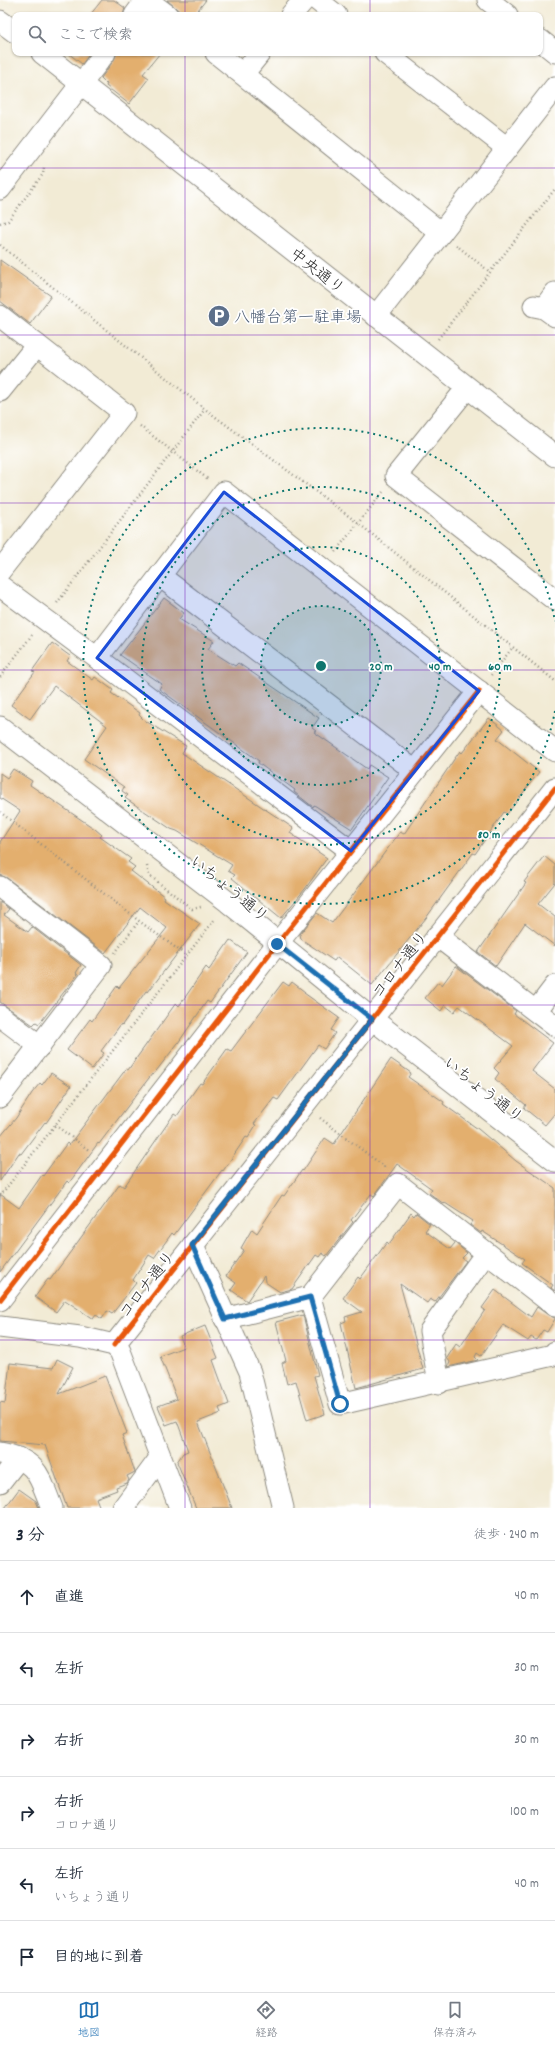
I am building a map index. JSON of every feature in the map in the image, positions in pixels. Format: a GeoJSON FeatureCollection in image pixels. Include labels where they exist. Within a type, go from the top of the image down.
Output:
{"type":"FeatureCollection","features":[{"type":"Feature","properties":{"kind":"street"},"geometry":{"type":"LineString","coordinates":[[137,12],[147,0],[163,12]]}},
{"type":"Feature","properties":{"kind":"street"},"geometry":{"type":"LineString","coordinates":[[294,12],[304,0]]}},
{"type":"Feature","properties":{"kind":"street"},"geometry":{"type":"LineString","coordinates":[[317,0],[332,12]]}},
{"type":"Feature","properties":{"kind":"street"},"geometry":{"type":"LineString","coordinates":[[488,0],[503,12]]}},
{"type":"Feature","properties":{"kind":"street"},"geometry":{"type":"LineString","coordinates":[[0,21],[12,30]]}},
{"type":"Feature","properties":{"kind":"street"},"geometry":{"type":"LineString","coordinates":[[543,42],[555,52]]}},
{"type":"Feature","properties":{"kind":"street","name":"中央通り"},"geometry":{"type":"LineString","coordinates":[[46,56],[555,456]]}},
{"type":"Feature","properties":{"kind":"street"},"geometry":{"type":"LineString","coordinates":[[0,189],[103,56]]}},
{"type":"Feature","properties":{"kind":"street"},"geometry":{"type":"LineString","coordinates":[[220,56],[441,233]]}},
{"type":"Feature","properties":{"kind":"street"},"geometry":{"type":"LineString","coordinates":[[243,74],[258,56]]}},
{"type":"Feature","properties":{"kind":"street"},"geometry":{"type":"LineString","coordinates":[[389,56],[507,148]]}},
{"type":"Feature","properties":{"kind":"street"},"geometry":{"type":"LineString","coordinates":[[376,316],[555,87]]}},
{"type":"Feature","properties":{"kind":"street"},"geometry":{"type":"LineString","coordinates":[[0,316],[124,413],[0,571]]}},
{"type":"Feature","properties":{"kind":"street"},"geometry":{"type":"LineString","coordinates":[[0,391],[37,345]]}},
{"type":"Feature","properties":{"kind":"street"},"geometry":{"type":"LineString","coordinates":[[467,388],[396,476],[555,600]]}},
{"type":"Feature","properties":{"kind":"street"},"geometry":{"type":"LineString","coordinates":[[97,658],[224,492],[555,751]]}},
{"type":"Feature","properties":{"kind":"street"},"geometry":{"type":"LineString","coordinates":[[160,576],[415,771]]}},
{"type":"Feature","properties":{"kind":"street"},"geometry":{"type":"LineString","coordinates":[[0,586],[351,851]]}},
{"type":"Feature","properties":{"kind":"street"},"geometry":{"type":"LineString","coordinates":[[0,1300],[277,944],[479,691]]}},
{"type":"Feature","properties":{"kind":"street","name":"いちょう通り"},"geometry":{"type":"LineString","coordinates":[[0,727],[228,902],[277,944],[555,1161]]}},
{"type":"Feature","properties":{"kind":"street","name":"コロナ通り"},"geometry":{"type":"LineString","coordinates":[[114,1344],[555,788]]}},
{"type":"Feature","properties":{"kind":"street"},"geometry":{"type":"LineString","coordinates":[[0,887],[101,965],[0,1097]]}},
{"type":"Feature","properties":{"kind":"street"},"geometry":{"type":"LineString","coordinates":[[437,936],[555,1026]]}},
{"type":"Feature","properties":{"kind":"street"},"geometry":{"type":"LineString","coordinates":[[536,1011],[555,986]]}},
{"type":"Feature","properties":{"kind":"street"},"geometry":{"type":"LineString","coordinates":[[0,1016],[40,1046]]}},
{"type":"Feature","properties":{"kind":"street"},"geometry":{"type":"LineString","coordinates":[[225,1319],[310,1297],[398,1184],[555,1306]]}},
{"type":"Feature","properties":{"kind":"street"},"geometry":{"type":"LineString","coordinates":[[192,1245],[250,1372],[283,1508]]}},
{"type":"Feature","properties":{"kind":"street"},"geometry":{"type":"LineString","coordinates":[[439,1383],[430,1331],[486,1253]]}},
{"type":"Feature","properties":{"kind":"street"},"geometry":{"type":"LineString","coordinates":[[310,1297],[340,1404],[439,1383],[553,1355],[555,1352]]}},
{"type":"Feature","properties":{"kind":"street"},"geometry":{"type":"LineString","coordinates":[[0,1327],[80,1337],[114,1344],[120,1351],[180,1508]]}},
{"type":"Feature","properties":{"kind":"street"},"geometry":{"type":"LineString","coordinates":[[0,1482],[10,1456],[28,1462],[39,1476],[52,1508]]}},
{"type":"Feature","properties":{"kind":"street"},"geometry":{"type":"LineString","coordinates":[[123,1508],[160,1458]]}},
{"type":"Feature","properties":{"kind":"path"},"geometry":{"type":"LineString","coordinates":[[0,223],[8,221],[43,174],[44,161]]}},
{"type":"Feature","properties":{"kind":"path"},"geometry":{"type":"LineString","coordinates":[[434,344],[555,189]]}},
{"type":"Feature","properties":{"kind":"path"},"geometry":{"type":"LineString","coordinates":[[441,233],[490,272]]}},
{"type":"Feature","properties":{"kind":"path"},"geometry":{"type":"LineString","coordinates":[[0,246],[205,409],[358,523],[555,681]]}},
{"type":"Feature","properties":{"kind":"path"},"geometry":{"type":"LineString","coordinates":[[0,677],[205,409]]}},
{"type":"Feature","properties":{"kind":"path"},"geometry":{"type":"LineString","coordinates":[[124,413],[224,492]]}},
{"type":"Feature","properties":{"kind":"path"},"geometry":{"type":"LineString","coordinates":[[322,568],[396,476]]}},
{"type":"Feature","properties":{"kind":"path"},"geometry":{"type":"LineString","coordinates":[[479,691],[513,647]]}},
{"type":"Feature","properties":{"kind":"path"},"geometry":{"type":"LineString","coordinates":[[0,812],[139,921],[187,956]]}},
{"type":"Feature","properties":{"kind":"path"},"geometry":{"type":"LineString","coordinates":[[0,1196],[218,916]]}},
{"type":"Feature","properties":{"kind":"path"},"geometry":{"type":"LineString","coordinates":[[114,955],[139,921]]}},
{"type":"Feature","properties":{"kind":"path"},"geometry":{"type":"LineString","coordinates":[[316,1114],[387,1169]]}},
{"type":"Feature","properties":{"kind":"path"},"geometry":{"type":"LineString","coordinates":[[55,1125],[93,1153]]}},
{"type":"Feature","properties":{"kind":"highlighted area"},"geometry":{"type":"Polygon","coordinates":[[[224,492],[479,691],[351,851],[97,658],[224,492]]]}},
{"type":"Feature","properties":{"kind":"building"},"geometry":{"type":"Polygon","coordinates":[[[102,0],[114,0],[125,8],[124,12],[92,12],[102,0]]]}},
{"type":"Feature","properties":{"kind":"building"},"geometry":{"type":"Polygon","coordinates":[[[167,0],[206,0],[196,12],[181,12],[167,0]]]}},
{"type":"Feature","properties":{"kind":"building"},"geometry":{"type":"Polygon","coordinates":[[[72,56],[88,56],[82,64],[72,56]]]}},
{"type":"Feature","properties":{"kind":"building"},"geometry":{"type":"Polygon","coordinates":[[[116,56],[158,56],[143,74],[149,78],[129,104],[106,86],[107,84],[101,78],[116,56]]]}},
{"type":"Feature","properties":{"kind":"building"},"geometry":{"type":"Polygon","coordinates":[[[0,260],[51,296],[30,324],[0,301],[0,260]]]}},
{"type":"Feature","properties":{"kind":"building"},"geometry":{"type":"Polygon","coordinates":[[[164,598],[184,613],[179,619],[214,641],[208,649],[235,666],[238,663],[319,718],[312,728],[316,731],[314,732],[367,769],[369,765],[388,777],[352,829],[314,805],[313,807],[294,792],[295,790],[258,763],[259,761],[159,689],[162,684],[120,655],[164,598]]]}},
{"type":"Feature","properties":{"kind":"building"},"geometry":{"type":"Polygon","coordinates":[[[52,643],[70,656],[67,661],[93,680],[95,677],[113,690],[111,693],[140,713],[139,715],[144,720],[186,746],[182,753],[293,828],[290,833],[327,858],[305,889],[281,918],[232,878],[235,875],[228,871],[232,865],[177,831],[171,829],[125,798],[128,795],[122,791],[124,787],[84,759],[107,726],[54,686],[30,719],[11,705],[35,672],[32,671],[52,643]]]}},
{"type":"Feature","properties":{"kind":"building"},"geometry":{"type":"Polygon","coordinates":[[[489,718],[504,730],[497,739],[539,772],[507,814],[504,812],[475,854],[473,853],[426,918],[372,985],[337,957],[334,961],[301,939],[300,934],[317,913],[332,923],[400,832],[404,834],[460,751],[462,753],[489,718]]]}},
{"type":"Feature","properties":{"kind":"building"},"geometry":{"type":"Polygon","coordinates":[[[13,769],[32,781],[30,785],[95,829],[102,835],[100,837],[131,859],[128,862],[135,867],[131,871],[165,897],[164,899],[200,924],[148,992],[146,991],[122,1025],[121,1024],[101,1051],[104,1053],[92,1069],[67,1050],[90,1019],[92,1021],[117,986],[119,988],[167,928],[140,907],[105,953],[7,878],[0,875],[0,842],[20,811],[0,798],[0,773],[7,778],[13,769]]]}},
{"type":"Feature","properties":{"kind":"building"},"geometry":{"type":"Polygon","coordinates":[[[544,856],[555,865],[555,883],[538,904],[555,917],[555,946],[525,923],[496,966],[478,952],[526,883],[524,882],[544,856]]]}},
{"type":"Feature","properties":{"kind":"building"},"geometry":{"type":"Polygon","coordinates":[[[0,902],[9,909],[4,915],[28,932],[32,927],[81,965],[76,973],[78,974],[39,1024],[36,1022],[33,1025],[0,1002],[0,902]]]}},
{"type":"Feature","properties":{"kind":"building"},"geometry":{"type":"Polygon","coordinates":[[[230,940],[247,952],[210,1003],[207,1001],[178,1043],[153,1075],[152,1074],[99,1144],[98,1143],[69,1183],[67,1181],[0,1272],[0,1194],[19,1208],[67,1143],[69,1145],[126,1069],[128,1070],[176,1003],[179,1006],[206,967],[209,970],[230,940]]]}},
{"type":"Feature","properties":{"kind":"building"},"geometry":{"type":"Polygon","coordinates":[[[456,966],[516,1011],[514,1014],[553,1043],[532,1071],[555,1089],[555,1113],[545,1125],[524,1108],[526,1105],[495,1079],[499,1073],[494,1068],[513,1046],[459,1006],[454,1012],[445,1005],[441,1011],[425,998],[438,982],[442,985],[456,966]]]}},
{"type":"Feature","properties":{"kind":"building"},"geometry":{"type":"Polygon","coordinates":[[[283,982],[289,986],[292,982],[305,992],[304,993],[339,1018],[331,1030],[335,1033],[324,1049],[318,1045],[278,1100],[274,1098],[254,1124],[256,1125],[248,1138],[246,1137],[223,1171],[222,1170],[174,1235],[172,1233],[154,1258],[149,1255],[133,1280],[136,1283],[112,1314],[107,1311],[102,1319],[96,1315],[93,1319],[65,1300],[56,1312],[35,1297],[48,1279],[50,1280],[120,1184],[124,1187],[174,1114],[177,1116],[200,1083],[202,1084],[227,1049],[231,1051],[283,982]]]}},
{"type":"Feature","properties":{"kind":"building"},"geometry":{"type":"Polygon","coordinates":[[[391,1059],[411,1073],[408,1077],[444,1102],[443,1104],[478,1129],[516,1161],[555,1188],[555,1291],[551,1288],[553,1285],[522,1263],[525,1259],[482,1231],[481,1233],[470,1225],[473,1221],[445,1203],[444,1204],[429,1193],[432,1189],[397,1164],[374,1196],[371,1194],[351,1220],[353,1222],[326,1256],[322,1253],[319,1257],[316,1255],[292,1289],[280,1292],[265,1282],[264,1276],[247,1301],[231,1290],[236,1283],[226,1276],[244,1250],[241,1248],[252,1229],[257,1233],[282,1195],[284,1196],[302,1170],[303,1171],[325,1138],[334,1144],[391,1059]]]}},
{"type":"Feature","properties":{"kind":"building"},"geometry":{"type":"Polygon","coordinates":[[[51,1073],[71,1086],[46,1123],[45,1122],[21,1154],[19,1153],[0,1181],[0,1137],[16,1118],[32,1093],[40,1083],[42,1085],[51,1073]]]}},
{"type":"Feature","properties":{"kind":"building"},"geometry":{"type":"Polygon","coordinates":[[[411,1213],[414,1216],[416,1213],[430,1224],[425,1231],[450,1249],[455,1243],[467,1253],[462,1258],[466,1261],[435,1302],[430,1299],[427,1303],[400,1284],[423,1369],[356,1388],[341,1323],[346,1321],[345,1317],[362,1312],[343,1298],[358,1277],[360,1279],[387,1242],[389,1244],[411,1213]]]}},
{"type":"Feature","properties":{"kind":"building"},"geometry":{"type":"Polygon","coordinates":[[[495,1290],[531,1317],[537,1307],[555,1319],[547,1332],[543,1330],[536,1340],[531,1337],[528,1341],[503,1325],[481,1356],[477,1353],[475,1357],[478,1360],[448,1367],[450,1362],[447,1358],[456,1344],[460,1347],[485,1310],[482,1308],[495,1290]]]}},
{"type":"Feature","properties":{"kind":"building"},"geometry":{"type":"Polygon","coordinates":[[[303,1315],[318,1375],[314,1376],[325,1414],[307,1420],[296,1381],[287,1384],[282,1363],[286,1361],[276,1322],[303,1315]]]}},
{"type":"Feature","properties":{"kind":"building"},"geometry":{"type":"Polygon","coordinates":[[[205,1326],[218,1358],[213,1360],[229,1404],[219,1408],[221,1413],[198,1422],[232,1508],[196,1508],[177,1462],[183,1453],[188,1451],[177,1421],[166,1425],[158,1406],[177,1399],[160,1356],[184,1347],[180,1336],[205,1326]]]}},
{"type":"Feature","properties":{"kind":"building"},"geometry":{"type":"Polygon","coordinates":[[[57,1359],[73,1367],[59,1394],[105,1376],[127,1433],[122,1435],[135,1472],[127,1476],[129,1480],[127,1483],[116,1487],[117,1490],[96,1498],[100,1508],[67,1508],[45,1445],[0,1441],[0,1402],[5,1403],[10,1363],[53,1368],[57,1359]]]}},
{"type":"Feature","properties":{"kind":"building"},"geometry":{"type":"Polygon","coordinates":[[[19,1489],[36,1501],[39,1508],[5,1508],[19,1489]]]}},
{"type":"Feature","properties":{"kind":"cycle path"},"geometry":{"type":"LineString","coordinates":[[0,1300],[277,944],[479,691]]}},
{"type":"Feature","properties":{"kind":"cycle path"},"geometry":{"type":"LineString","coordinates":[[114,1345],[555,788]]}},
{"type":"Feature","properties":{"kind":"place","name":"八幡台第一駐車場"},"geometry":{"type":"Point","coordinates":[219,316]}},
{"type":"Feature","properties":{"kind":"route"},"geometry":{"type":"LineString","coordinates":[[277,944],[372,1019],[192,1245],[225,1319],[310,1297],[340,1404]]}}]}
